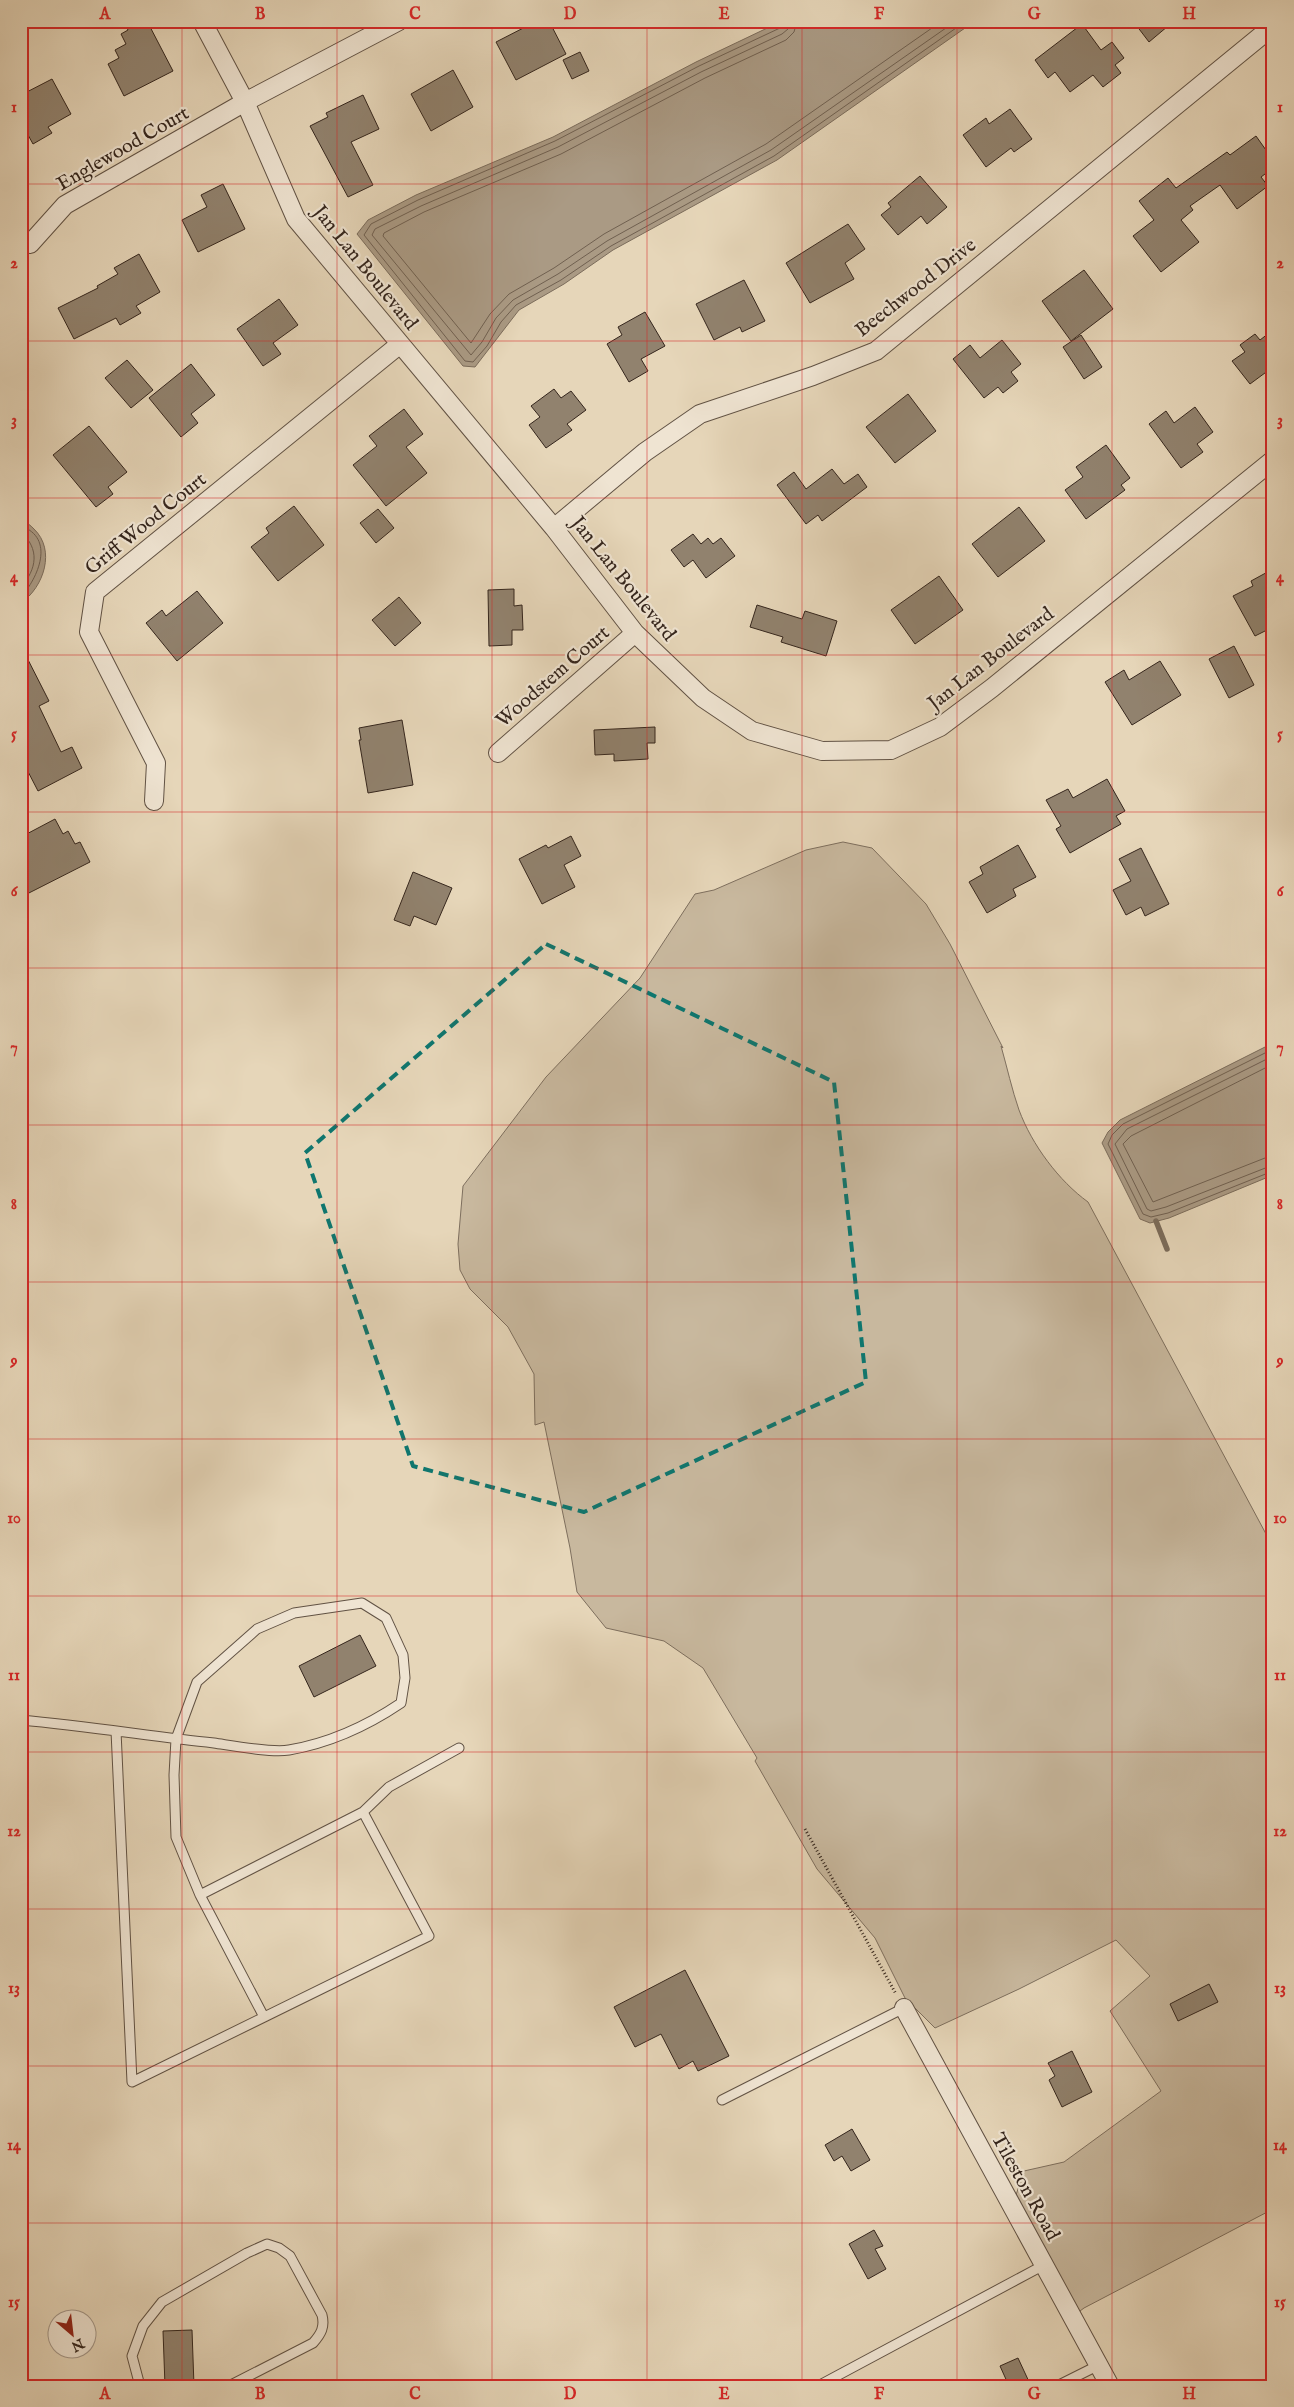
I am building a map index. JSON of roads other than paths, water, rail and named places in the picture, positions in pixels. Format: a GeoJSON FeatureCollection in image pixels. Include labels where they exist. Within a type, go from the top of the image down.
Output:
{"type":"FeatureCollection","features":[{"type":"Feature","properties":{"kind":"street","name":"Jan Lan Boulevard"},"geometry":{"type":"LineString","coordinates":[[202,21],[246,102],[296,219],[399,345],[554,528],[635,633],[702,698],[752,731],[822,751],[891,750],[940,728],[1273,460]]}},
{"type":"Feature","properties":{"kind":"street","name":"Englewood Court"},"geometry":{"type":"LineString","coordinates":[[30,244],[65,205],[246,102],[400,21]]}},
{"type":"Feature","properties":{"kind":"street","name":"Beechwood Drive"},"geometry":{"type":"LineString","coordinates":[[554,528],[645,452],[700,414],[813,376],[876,351],[1273,26]]}},
{"type":"Feature","properties":{"kind":"street","name":"Griff Wood Court"},"geometry":{"type":"LineString","coordinates":[[154,801],[156,763],[89,632],[95,592],[399,345]]}},
{"type":"Feature","properties":{"kind":"street","name":"Woodstem Court"},"geometry":{"type":"LineString","coordinates":[[498,753],[635,633]]}},
{"type":"Feature","properties":{"kind":"street","name":"Tileston Road"},"geometry":{"type":"LineString","coordinates":[[904,2008],[1110,2386]]}},
{"type":"Feature","properties":{"kind":"lane"},"geometry":{"type":"LineString","coordinates":[[21,1720],[176,1739],[288,1750],[334,1738],[374,1721],[401,1703],[405,1678],[403,1655],[386,1618],[362,1603],[294,1613],[257,1629],[197,1682],[176,1739],[176,1837],[200,1895],[264,2017]]}},
{"type":"Feature","properties":{"kind":"lane"},"geometry":{"type":"LineString","coordinates":[[116,1731],[132,2082],[429,1936],[363,1812]]}},
{"type":"Feature","properties":{"kind":"lane"},"geometry":{"type":"LineString","coordinates":[[200,1895],[363,1812],[389,1787],[459,1748]]}},
{"type":"Feature","properties":{"kind":"lane"},"geometry":{"type":"LineString","coordinates":[[722,2100],[904,2008]]}},
{"type":"Feature","properties":{"kind":"lane"},"geometry":{"type":"LineString","coordinates":[[140,2386],[132,2356],[142,2326],[162,2302],[247,2253],[267,2244],[279,2248],[290,2256],[322,2315],[324,2323],[321,2334],[313,2343],[229,2386]]}},
{"type":"Feature","properties":{"kind":"lane"},"geometry":{"type":"LineString","coordinates":[[818,2386],[1044,2265]]}},
{"type":"Feature","properties":{"kind":"lane"},"geometry":{"type":"LineString","coordinates":[[1057,2386],[1099,2365]]}},
{"type":"Feature","properties":{"kind":"water"},"geometry":{"type":"Polygon","coordinates":[[[782,21],[975,21],[777,160],[613,250],[564,284],[519,310],[475,367],[463,366],[357,234],[368,220],[416,195],[553,137],[696,62],[782,21]]]}},
{"type":"Feature","properties":{"kind":"water"},"geometry":{"type":"Polygon","coordinates":[[[21,521],[30,525],[41,538],[46,557],[41,578],[36,588],[21,603],[21,521]]]}},
{"type":"Feature","properties":{"kind":"water"},"geometry":{"type":"Polygon","coordinates":[[[1273,1043],[1273,1175],[1169,1218],[1150,1223],[1140,1219],[1102,1143],[1108,1132],[1120,1120],[1273,1043]]]}},
{"type":"Feature","properties":{"kind":"waterway"},"geometry":{"type":"LineString","coordinates":[[1156,1221],[1167,1249]]}}]}
